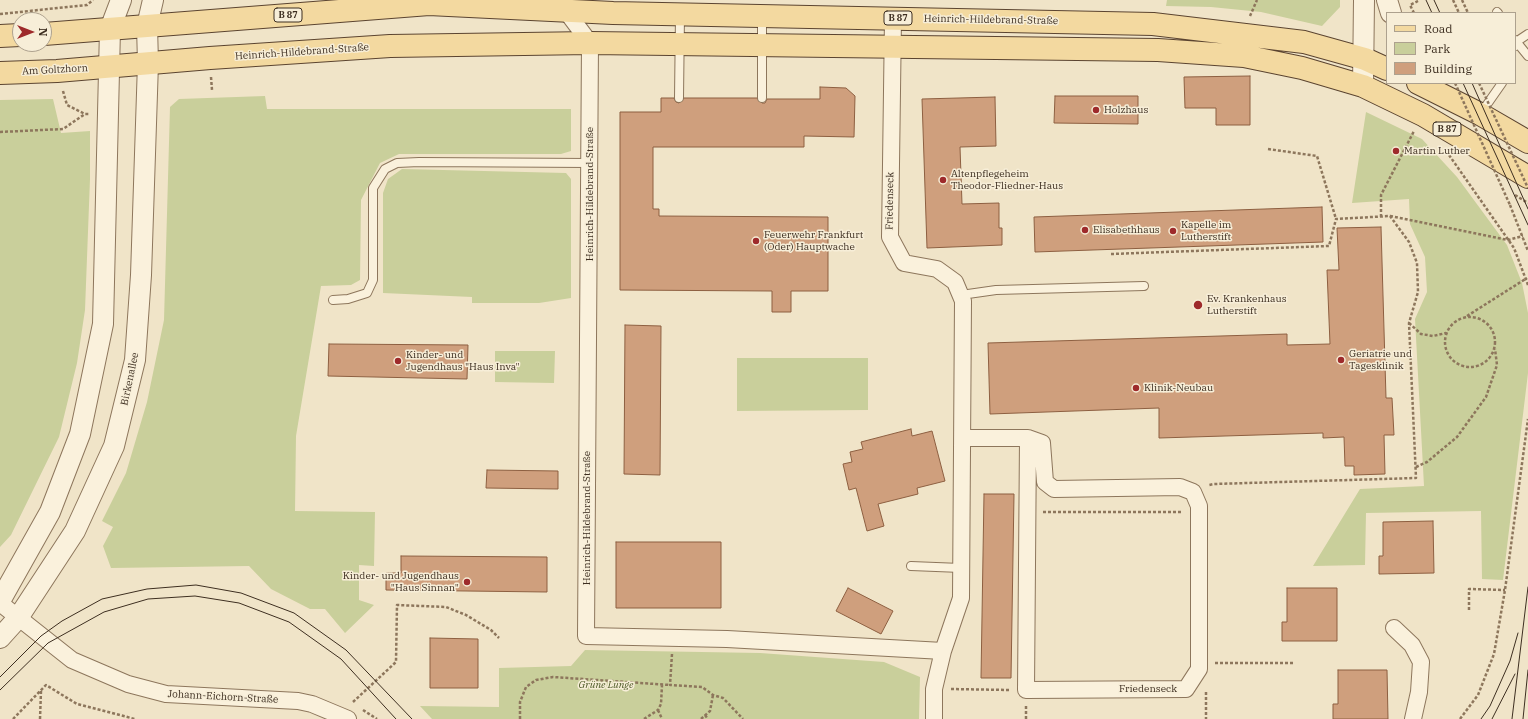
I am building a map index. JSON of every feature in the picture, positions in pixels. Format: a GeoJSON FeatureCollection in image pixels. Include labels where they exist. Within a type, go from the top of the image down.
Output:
{"type":"FeatureCollection","features":[{"type":"Feature","properties":{"kind":"main road","name":"Heinrich-Hildebrand-Straße"},"geometry":{"type":"LineString","coordinates":[[110,29],[429,4],[680,14],[1153,24],[1304,42],[1365,59]]}},
{"type":"Feature","properties":{"kind":"main road","name":"B 87"},"geometry":{"type":"LineString","coordinates":[[52,33],[110,29]]}},
{"type":"Feature","properties":{"kind":"main road"},"geometry":{"type":"LineString","coordinates":[[0,36],[12,35]]}},
{"type":"Feature","properties":{"kind":"main road","name":"Heinrich-Hildebrand-Straße"},"geometry":{"type":"LineString","coordinates":[[110,67],[390,46],[590,43],[1158,50],[1244,56],[1302,68],[1363,86]]}},
{"type":"Feature","properties":{"kind":"main road","name":"B 87"},"geometry":{"type":"LineString","coordinates":[[1365,59],[1386,69]]}},
{"type":"Feature","properties":{"kind":"main road","name":"Am Goltzhorn"},"geometry":{"type":"LineString","coordinates":[[0,73],[110,67]]}},
{"type":"Feature","properties":{"kind":"main road"},"geometry":{"type":"LineString","coordinates":[[1422,84],[1480,114],[1528,142]]}},
{"type":"Feature","properties":{"kind":"main road","name":"B 87"},"geometry":{"type":"LineString","coordinates":[[1363,86],[1423,114],[1528,177]]}},
{"type":"Feature","properties":{"kind":"street"},"geometry":{"type":"LineString","coordinates":[[0,602],[50,512],[80,434],[103,324],[110,29],[121,0]]}},
{"type":"Feature","properties":{"kind":"street","name":"Birkenallee"},"geometry":{"type":"LineString","coordinates":[[0,638],[18,618],[75,531],[114,446],[135,360],[141,275],[148,63],[147,26],[153,0]]}},
{"type":"Feature","properties":{"kind":"street"},"geometry":{"type":"LineString","coordinates":[[1363,86],[1365,59],[1364,0]]}},
{"type":"Feature","properties":{"kind":"street"},"geometry":{"type":"LineString","coordinates":[[1388,0],[1391,12]]}},
{"type":"Feature","properties":{"kind":"street"},"geometry":{"type":"LineString","coordinates":[[566,10],[590,43]]}},
{"type":"Feature","properties":{"kind":"street","name":"Friedenseck"},"geometry":{"type":"LineString","coordinates":[[893,18],[890,237],[904,263],[937,269],[955,282],[963,301],[961,598],[943,651],[934,689],[934,719]]}},
{"type":"Feature","properties":{"kind":"street","name":"Heinrich-Hildebrand-Straße"},"geometry":{"type":"LineString","coordinates":[[590,43],[586,636],[727,639],[943,651]]}},
{"type":"Feature","properties":{"kind":"street"},"geometry":{"type":"LineString","coordinates":[[962,438],[1028,438],[1042,443],[1045,482],[1054,489],[1180,487],[1193,492]]}},
{"type":"Feature","properties":{"kind":"street"},"geometry":{"type":"LineString","coordinates":[[1026,690],[1028,438]]}},
{"type":"Feature","properties":{"kind":"street","name":"Friedenseck"},"geometry":{"type":"LineString","coordinates":[[1026,690],[1186,689],[1199,669],[1199,506],[1193,492]]}},
{"type":"Feature","properties":{"kind":"street","name":"Johann-Eichorn-Straße"},"geometry":{"type":"LineString","coordinates":[[0,602],[72,660],[128,684],[166,694],[298,701],[312,704],[348,719]]}},
{"type":"Feature","properties":{"kind":"street"},"geometry":{"type":"LineString","coordinates":[[1394,628],[1412,645],[1421,662],[1419,692],[1412,719]]}},
{"type":"Feature","properties":{"kind":"lane"},"geometry":{"type":"LineString","coordinates":[[679,98],[680,14]]}},
{"type":"Feature","properties":{"kind":"lane"},"geometry":{"type":"LineString","coordinates":[[762,16],[762,98]]}},
{"type":"Feature","properties":{"kind":"lane"},"geometry":{"type":"LineString","coordinates":[[1516,42],[1528,34]]}},
{"type":"Feature","properties":{"kind":"lane"},"geometry":{"type":"LineString","coordinates":[[1516,44],[1528,56]]}},
{"type":"Feature","properties":{"kind":"lane"},"geometry":{"type":"LineString","coordinates":[[1480,114],[1501,84]]}},
{"type":"Feature","properties":{"kind":"lane"},"geometry":{"type":"LineString","coordinates":[[333,300],[348,299],[366,293],[373,280],[373,188],[385,170],[397,163],[590,163]]}},
{"type":"Feature","properties":{"kind":"lane"},"geometry":{"type":"LineString","coordinates":[[961,295],[996,290],[1144,286]]}},
{"type":"Feature","properties":{"kind":"lane"},"geometry":{"type":"LineString","coordinates":[[911,566],[961,568]]}},
{"type":"Feature","properties":{"kind":"path"},"geometry":{"type":"LineString","coordinates":[[0,14],[87,5],[93,0]]}},
{"type":"Feature","properties":{"kind":"path"},"geometry":{"type":"LineString","coordinates":[[1249,18],[1257,0]]}},
{"type":"Feature","properties":{"kind":"path"},"geometry":{"type":"LineString","coordinates":[[1453,0],[1459,12]]}},
{"type":"Feature","properties":{"kind":"path"},"geometry":{"type":"LineString","coordinates":[[1462,0],[1468,12]]}},
{"type":"Feature","properties":{"kind":"path"},"geometry":{"type":"LineString","coordinates":[[1414,12],[1410,5],[1418,2]]}},
{"type":"Feature","properties":{"kind":"path"},"geometry":{"type":"LineString","coordinates":[[1454,84],[1510,205],[1528,251]]}},
{"type":"Feature","properties":{"kind":"path"},"geometry":{"type":"LineString","coordinates":[[1479,84],[1528,188]]}},
{"type":"Feature","properties":{"kind":"path"},"geometry":{"type":"LineString","coordinates":[[0,132],[63,129],[85,114]]}},
{"type":"Feature","properties":{"kind":"path"},"geometry":{"type":"LineString","coordinates":[[1381,217],[1381,195],[1414,131]]}},
{"type":"Feature","properties":{"kind":"path"},"geometry":{"type":"LineString","coordinates":[[1111,254],[1329,246],[1336,219],[1318,156],[1268,149]]}},
{"type":"Feature","properties":{"kind":"path"},"geometry":{"type":"LineString","coordinates":[[1445,150],[1514,248],[1527,278],[1528,285]]}},
{"type":"Feature","properties":{"kind":"path"},"geometry":{"type":"LineString","coordinates":[[1336,219],[1390,216],[1508,240],[1523,236]]}},
{"type":"Feature","properties":{"kind":"path"},"geometry":{"type":"LineString","coordinates":[[1027,512],[1186,512],[1193,492],[1214,484],[1416,478],[1409,323],[1418,292],[1417,263],[1409,242],[1390,216]]}},
{"type":"Feature","properties":{"kind":"path"},"geometry":{"type":"LineString","coordinates":[[1495,349],[1487,362],[1478,366],[1461,366],[1452,359],[1447,352],[1444,342],[1446,333],[1451,325],[1458,319],[1467,316],[1527,278]]}},
{"type":"Feature","properties":{"kind":"path"},"geometry":{"type":"LineString","coordinates":[[1416,467],[1427,462],[1457,437],[1486,397],[1497,365],[1495,349],[1496,339],[1492,329],[1488,323],[1475,316],[1467,316]]}},
{"type":"Feature","properties":{"kind":"path"},"geometry":{"type":"LineString","coordinates":[[1409,323],[1421,334],[1433,336],[1446,333]]}},
{"type":"Feature","properties":{"kind":"path"},"geometry":{"type":"LineString","coordinates":[[1460,719],[1478,695],[1494,654],[1506,590],[1528,419]]}},
{"type":"Feature","properties":{"kind":"path"},"geometry":{"type":"LineString","coordinates":[[1469,610],[1469,589],[1506,590]]}},
{"type":"Feature","properties":{"kind":"path"},"geometry":{"type":"LineString","coordinates":[[377,719],[351,703],[396,662],[397,605],[446,607],[466,615],[491,630],[499,638]]}},
{"type":"Feature","properties":{"kind":"path"},"geometry":{"type":"LineString","coordinates":[[670,685],[674,638]]}},
{"type":"Feature","properties":{"kind":"path"},"geometry":{"type":"LineString","coordinates":[[1212,663],[1294,663]]}},
{"type":"Feature","properties":{"kind":"path"},"geometry":{"type":"LineString","coordinates":[[520,719],[520,702],[526,688],[536,680],[553,677],[702,688],[713,695],[723,698],[743,719]]}},
{"type":"Feature","properties":{"kind":"path"},"geometry":{"type":"LineString","coordinates":[[14,719],[46,685],[78,704],[135,719]]}},
{"type":"Feature","properties":{"kind":"path"},"geometry":{"type":"LineString","coordinates":[[644,719],[658,710],[661,704],[662,685]]}},
{"type":"Feature","properties":{"kind":"path"},"geometry":{"type":"LineString","coordinates":[[934,689],[1026,690]]}},
{"type":"Feature","properties":{"kind":"path"},"geometry":{"type":"LineString","coordinates":[[1186,689],[1206,689],[1206,719]]}},
{"type":"Feature","properties":{"kind":"path"},"geometry":{"type":"LineString","coordinates":[[40,719],[41,691]]}},
{"type":"Feature","properties":{"kind":"path"},"geometry":{"type":"LineString","coordinates":[[701,719],[710,710],[713,695]]}},
{"type":"Feature","properties":{"kind":"path"},"geometry":{"type":"LineString","coordinates":[[658,710],[662,719]]}},
{"type":"Feature","properties":{"kind":"path"},"geometry":{"type":"LineString","coordinates":[[706,715],[708,719]]}},
{"type":"Feature","properties":{"kind":"green space"},"geometry":{"type":"Polygon","coordinates":[[[1167,0],[1340,0],[1340,7],[1322,26],[1261,12],[1211,7],[1166,6],[1167,0]]]}},
{"type":"Feature","properties":{"kind":"green space"},"geometry":{"type":"Polygon","coordinates":[[[265,96],[267,109],[571,109],[571,151],[561,154],[399,154],[380,163],[361,200],[360,280],[351,285],[321,286],[296,436],[295,511],[375,512],[374,566],[359,565],[359,600],[374,605],[345,633],[325,609],[310,609],[271,589],[249,566],[111,568],[103,546],[113,527],[102,521],[126,473],[147,402],[164,320],[170,107],[179,99],[265,96]]]}},
{"type":"Feature","properties":{"kind":"green space"},"geometry":{"type":"Polygon","coordinates":[[[53,99],[61,133],[90,131],[90,179],[85,310],[77,363],[59,437],[11,535],[0,547],[0,100],[53,99]]]}},
{"type":"Feature","properties":{"kind":"green space"},"geometry":{"type":"Polygon","coordinates":[[[1366,112],[1422,139],[1457,177],[1507,245],[1522,283],[1528,313],[1528,373],[1503,580],[1482,579],[1481,511],[1366,513],[1365,565],[1313,566],[1360,489],[1424,486],[1415,319],[1427,292],[1425,257],[1410,224],[1409,199],[1352,203],[1366,112]]]}},
{"type":"Feature","properties":{"kind":"green space"},"geometry":{"type":"Polygon","coordinates":[[[402,169],[566,173],[571,179],[571,298],[539,303],[472,303],[472,297],[383,293],[383,193],[388,179],[402,169]]]}},
{"type":"Feature","properties":{"kind":"green space"},"geometry":{"type":"Polygon","coordinates":[[[495,351],[555,351],[554,383],[495,382],[495,351]]]}},
{"type":"Feature","properties":{"kind":"green space"},"geometry":{"type":"Polygon","coordinates":[[[737,358],[868,358],[868,410],[737,411],[737,358]]]}},
{"type":"Feature","properties":{"kind":"green space","name":"Grüne Lunge"},"geometry":{"type":"Polygon","coordinates":[[[585,650],[760,653],[884,662],[920,677],[919,719],[432,719],[420,706],[499,707],[499,668],[571,666],[585,650]]]}},
{"type":"Feature","properties":{"kind":"building"},"geometry":{"type":"Polygon","coordinates":[[[1250,76],[1250,125],[1216,125],[1216,108],[1185,108],[1184,77],[1250,76]]]}},
{"type":"Feature","properties":{"kind":"building"},"geometry":{"type":"Polygon","coordinates":[[[820,87],[846,88],[855,96],[854,137],[804,136],[804,147],[653,147],[653,209],[659,209],[659,216],[828,217],[828,291],[791,291],[791,312],[772,312],[772,291],[620,290],[620,112],[661,112],[661,98],[674,98],[676,102],[679,103],[684,98],[757,98],[762,103],[765,103],[767,99],[820,99],[820,87]]]}},
{"type":"Feature","properties":{"kind":"building","name":"Holzhaus"},"geometry":{"type":"Polygon","coordinates":[[[1055,96],[1138,96],[1138,124],[1054,123],[1055,96]]]}},
{"type":"Feature","properties":{"kind":"building","name":"Altenpflegeheim Theodor-Fliedner-Haus"},"geometry":{"type":"Polygon","coordinates":[[[995,97],[996,146],[960,147],[962,204],[999,203],[999,228],[1002,228],[1002,245],[927,248],[922,99],[995,97]]]}},
{"type":"Feature","properties":{"kind":"building"},"geometry":{"type":"Polygon","coordinates":[[[1322,207],[1323,242],[1035,252],[1034,217],[1322,207]]]}},
{"type":"Feature","properties":{"kind":"building","name":"Klinik-Neubau"},"geometry":{"type":"Polygon","coordinates":[[[1381,227],[1386,398],[1392,398],[1394,435],[1384,435],[1385,474],[1354,475],[1354,466],[1345,466],[1344,437],[1323,438],[1323,433],[1159,438],[1159,408],[990,414],[988,343],[1287,334],[1287,345],[1330,344],[1327,270],[1339,270],[1337,228],[1381,227]]]}},
{"type":"Feature","properties":{"kind":"building"},"geometry":{"type":"Polygon","coordinates":[[[625,325],[661,326],[660,475],[624,474],[625,325]]]}},
{"type":"Feature","properties":{"kind":"building","name":"Kinder- und Jugendhaus \"Haus Inva\""},"geometry":{"type":"Polygon","coordinates":[[[329,344],[468,345],[467,379],[328,376],[329,344]]]}},
{"type":"Feature","properties":{"kind":"building"},"geometry":{"type":"Polygon","coordinates":[[[911,429],[912,436],[932,431],[945,481],[917,488],[918,494],[878,504],[884,526],[867,531],[856,488],[849,490],[843,464],[852,462],[850,452],[863,449],[861,442],[911,429]]]}},
{"type":"Feature","properties":{"kind":"building"},"geometry":{"type":"Polygon","coordinates":[[[487,470],[558,471],[558,489],[486,488],[487,470]]]}},
{"type":"Feature","properties":{"kind":"building"},"geometry":{"type":"Polygon","coordinates":[[[984,494],[1014,494],[1011,678],[981,678],[984,494]]]}},
{"type":"Feature","properties":{"kind":"building"},"geometry":{"type":"Polygon","coordinates":[[[1433,521],[1434,573],[1379,574],[1379,556],[1383,556],[1383,522],[1433,521]]]}},
{"type":"Feature","properties":{"kind":"building"},"geometry":{"type":"Polygon","coordinates":[[[616,542],[721,542],[721,608],[616,608],[616,542]]]}},
{"type":"Feature","properties":{"kind":"building","name":"Kinder- und Jugendhaus \"Haus Sinnan\""},"geometry":{"type":"Polygon","coordinates":[[[401,556],[547,557],[547,592],[386,590],[386,573],[401,573],[401,556]]]}},
{"type":"Feature","properties":{"kind":"building"},"geometry":{"type":"Polygon","coordinates":[[[848,588],[893,611],[881,634],[836,611],[848,588]]]}},
{"type":"Feature","properties":{"kind":"building"},"geometry":{"type":"Polygon","coordinates":[[[1287,588],[1337,588],[1337,641],[1282,641],[1282,622],[1287,622],[1287,588]]]}},
{"type":"Feature","properties":{"kind":"building"},"geometry":{"type":"Polygon","coordinates":[[[430,638],[478,639],[478,688],[430,688],[430,638]]]}},
{"type":"Feature","properties":{"kind":"building"},"geometry":{"type":"Polygon","coordinates":[[[1338,670],[1387,670],[1388,719],[1333,719],[1333,704],[1338,704],[1338,670]]]}},
{"type":"Feature","properties":{"kind":"tram line"},"geometry":{"type":"LineString","coordinates":[[1426,0],[1432,12]]}},
{"type":"Feature","properties":{"kind":"tram line"},"geometry":{"type":"LineString","coordinates":[[1434,0],[1440,12]]}},
{"type":"Feature","properties":{"kind":"tram line"},"geometry":{"type":"LineString","coordinates":[[1463,84],[1528,225]]}},
{"type":"Feature","properties":{"kind":"tram line"},"geometry":{"type":"LineString","coordinates":[[1472,84],[1528,209]]}},
{"type":"Feature","properties":{"kind":"tram line"},"geometry":{"type":"LineString","coordinates":[[0,677],[41,636],[62,621],[102,599],[147,589],[196,585],[241,593],[294,613],[346,650],[412,719]]}},
{"type":"Feature","properties":{"kind":"tram line"},"geometry":{"type":"LineString","coordinates":[[1512,719],[1528,587]]}},
{"type":"Feature","properties":{"kind":"tram line"},"geometry":{"type":"LineString","coordinates":[[0,690],[48,643],[104,612],[148,599],[195,596],[239,603],[289,622],[341,659],[396,719]]}},
{"type":"Feature","properties":{"kind":"tram line"},"geometry":{"type":"LineString","coordinates":[[1481,719],[1490,706],[1510,661],[1518,633]]}},
{"type":"Feature","properties":{"kind":"tram line"},"geometry":{"type":"LineString","coordinates":[[1523,719],[1528,670]]}},
{"type":"Feature","properties":{"kind":"tram line"},"geometry":{"type":"LineString","coordinates":[[1492,719],[1515,674]]}},
{"type":"Feature","properties":{"kind":"place","name":"Holzhaus"},"geometry":{"type":"Point","coordinates":[1096,110]}},
{"type":"Feature","properties":{"kind":"place","name":"Martin Luther"},"geometry":{"type":"Point","coordinates":[1396,151]}},
{"type":"Feature","properties":{"kind":"place","name":"Altenpflegeheim Theodor-Fliedner-Haus"},"geometry":{"type":"Point","coordinates":[943,180]}},
{"type":"Feature","properties":{"kind":"place","name":"Elisabethhaus"},"geometry":{"type":"Point","coordinates":[1085,230]}},
{"type":"Feature","properties":{"kind":"place","name":"Kapelle im Lutherstift"},"geometry":{"type":"Point","coordinates":[1173,231]}},
{"type":"Feature","properties":{"kind":"place","name":"Feuerwehr Frankfurt (Oder) Hauptwache"},"geometry":{"type":"Point","coordinates":[756,241]}},
{"type":"Feature","properties":{"kind":"place","name":"Ev. Krankenhaus Lutherstift"},"geometry":{"type":"Point","coordinates":[1198,305]}},
{"type":"Feature","properties":{"kind":"place","name":"Geriatrie und Tagesklinik"},"geometry":{"type":"Point","coordinates":[1341,360]}},
{"type":"Feature","properties":{"kind":"place","name":"Kinder- und Jugendhaus \"Haus Inva\""},"geometry":{"type":"Point","coordinates":[398,361]}},
{"type":"Feature","properties":{"kind":"place","name":"Klinik-Neubau"},"geometry":{"type":"Point","coordinates":[1136,388]}},
{"type":"Feature","properties":{"kind":"place","name":"Kinder- und Jugendhaus \"Haus Sinnan\""},"geometry":{"type":"Point","coordinates":[467,582]}}]}
